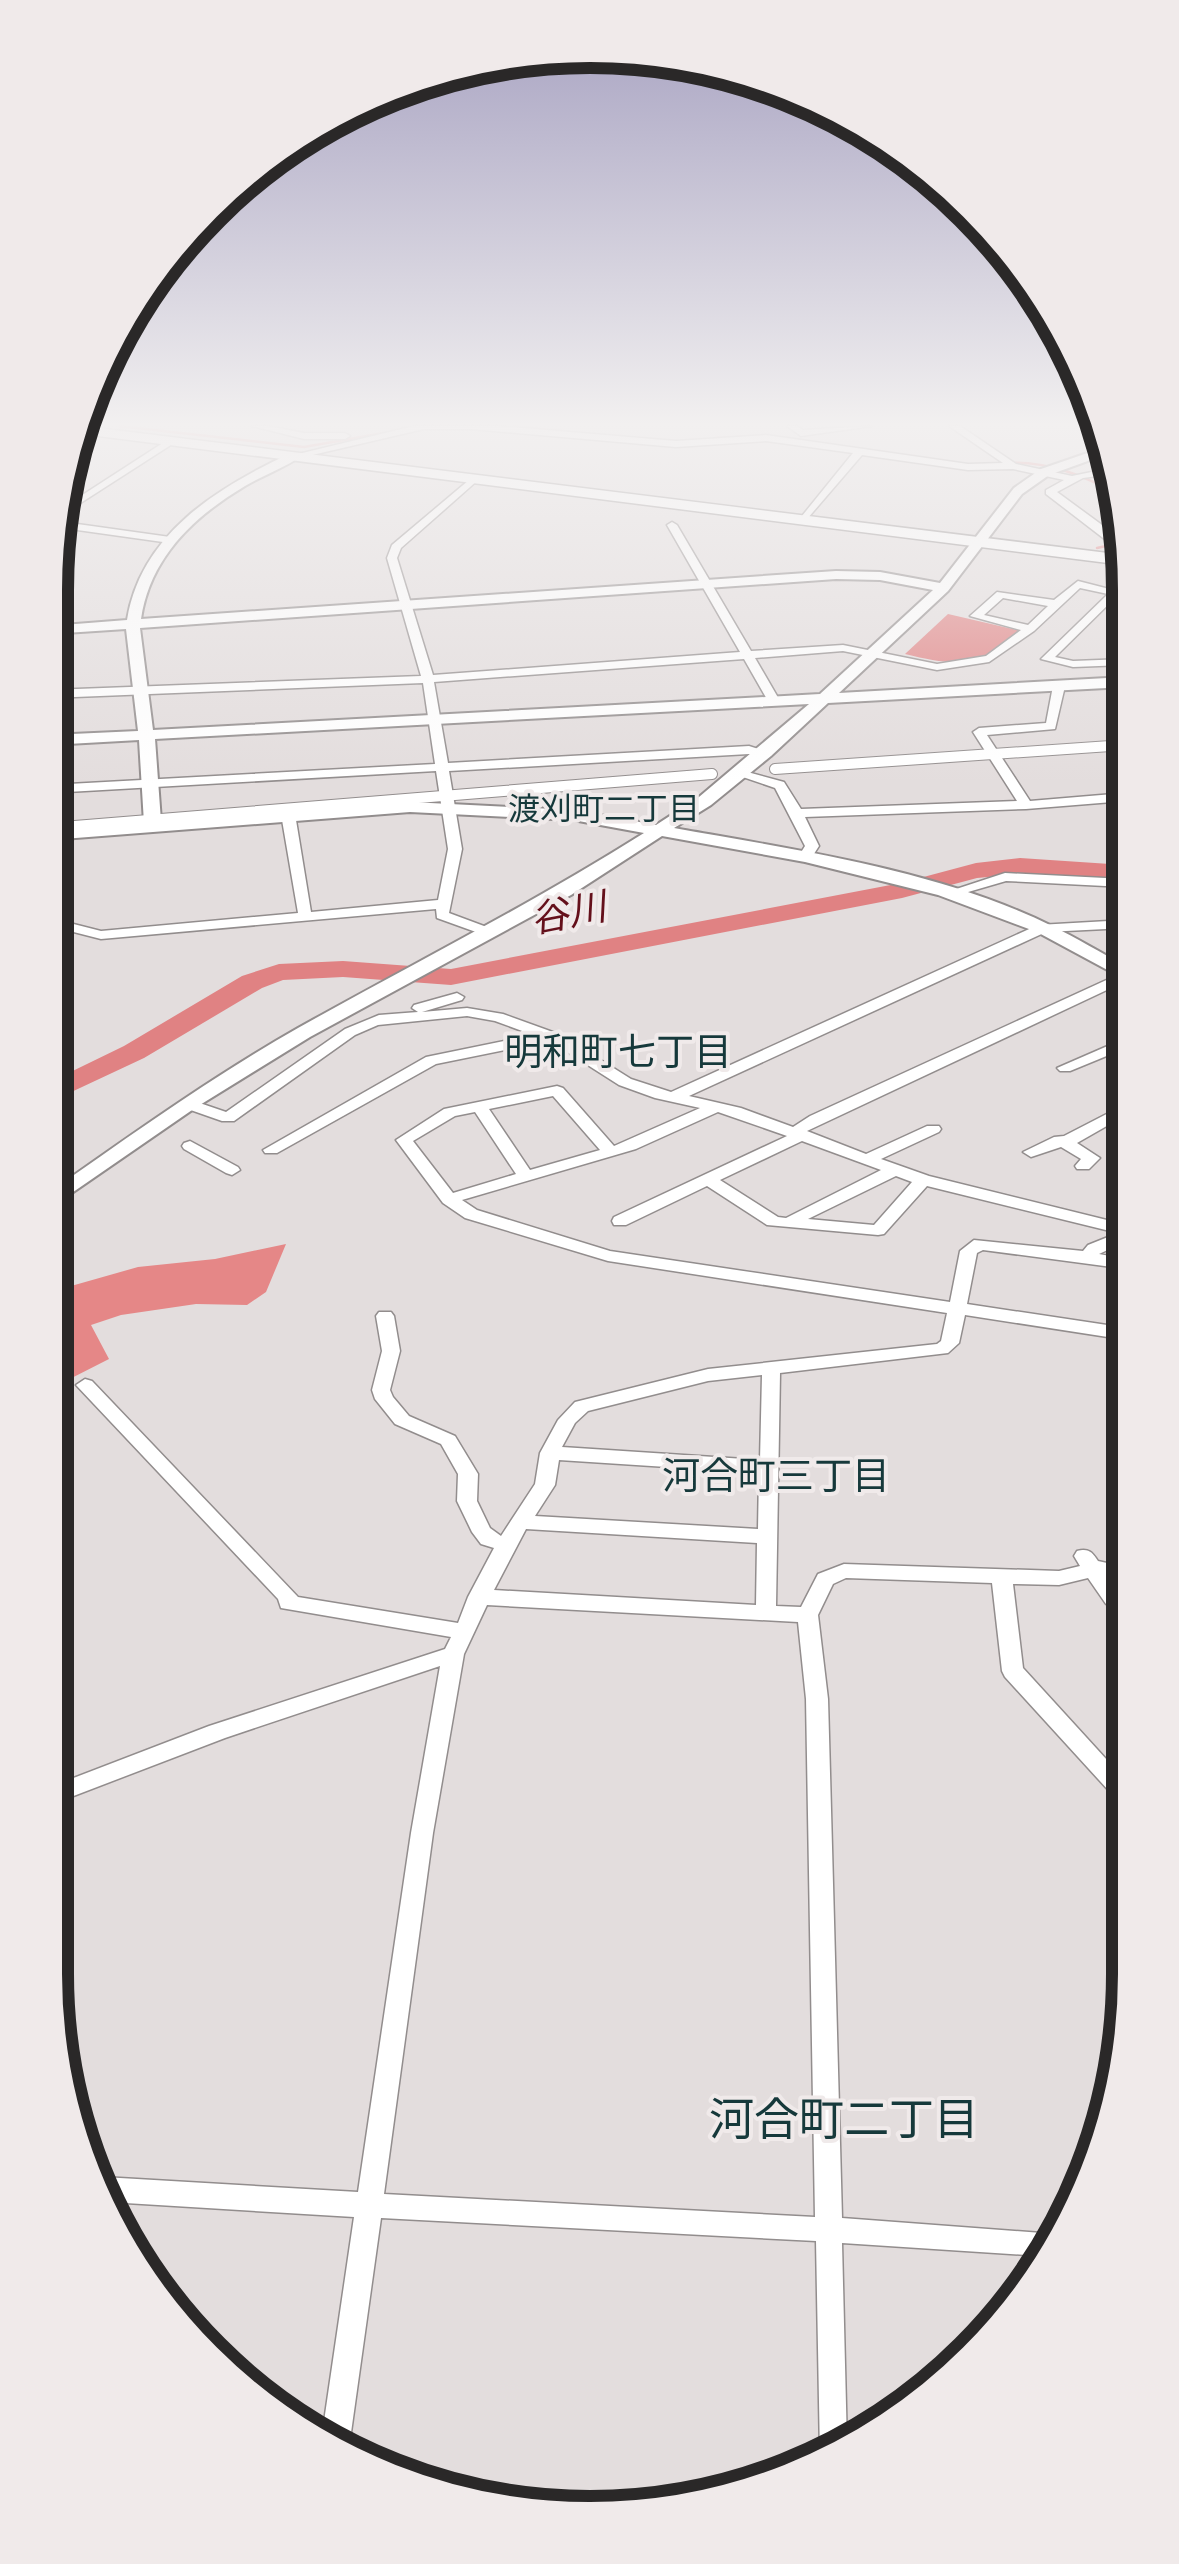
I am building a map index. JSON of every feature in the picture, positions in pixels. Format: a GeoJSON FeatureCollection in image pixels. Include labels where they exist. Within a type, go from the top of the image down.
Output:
{"type":"FeatureCollection","features":[{"type":"Feature","properties":{"kind":"highway"},"geometry":{"type":"LineString","coordinates":[[1039,546],[1110,553]]}},
{"type":"Feature","properties":{"kind":"street"},"geometry":{"type":"LineString","coordinates":[[153,822],[133,625],[147,572],[166,546]]}},
{"type":"Feature","properties":{"kind":"street"},"geometry":{"type":"LineString","coordinates":[[398,546],[392,558],[428,680],[455,849],[442,914],[487,932]]}},
{"type":"Feature","properties":{"kind":"street"},"geometry":{"type":"LineString","coordinates":[[684,546],[774,702]]}},
{"type":"Feature","properties":{"kind":"street"},"geometry":{"type":"LineString","coordinates":[[68,1189],[188,1104],[394,982],[565,891],[740,774],[943,588],[973,546]]}},
{"type":"Feature","properties":{"kind":"street"},"geometry":{"type":"LineString","coordinates":[[68,629],[855,575],[943,588]]}},
{"type":"Feature","properties":{"kind":"street"},"geometry":{"type":"LineString","coordinates":[[68,693],[428,680],[843,648],[937,668],[985,660],[1030,628],[1078,584],[1112,591]]}},
{"type":"Feature","properties":{"kind":"street"},"geometry":{"type":"LineString","coordinates":[[1030,628],[976,616],[1001,594],[1056,604]]}},
{"type":"Feature","properties":{"kind":"street"},"geometry":{"type":"LineString","coordinates":[[1112,596],[1047,659],[1073,664],[1112,662]]}},
{"type":"Feature","properties":{"kind":"street"},"geometry":{"type":"LineString","coordinates":[[68,739],[1112,683]]}},
{"type":"Feature","properties":{"kind":"street"},"geometry":{"type":"LineString","coordinates":[[1026,805],[991,757],[979,732],[1050,726],[1059,686]]}},
{"type":"Feature","properties":{"kind":"street"},"geometry":{"type":"LineString","coordinates":[[775,769],[1112,746]]}},
{"type":"Feature","properties":{"kind":"street"},"geometry":{"type":"LineString","coordinates":[[68,788],[749,750],[764,753]]}},
{"type":"Feature","properties":{"kind":"street"},"geometry":{"type":"LineString","coordinates":[[153,822],[447,802],[712,774]]}},
{"type":"Feature","properties":{"kind":"street"},"geometry":{"type":"LineString","coordinates":[[740,774],[780,784],[812,846],[805,858]]}},
{"type":"Feature","properties":{"kind":"street"},"geometry":{"type":"LineString","coordinates":[[796,813],[1026,805],[1112,797]]}},
{"type":"Feature","properties":{"kind":"street"},"geometry":{"type":"LineString","coordinates":[[68,829],[447,802],[573,815],[662,829],[905,880],[1043,928],[1112,967]]}},
{"type":"Feature","properties":{"kind":"street"},"geometry":{"type":"LineString","coordinates":[[288,814],[305,915]]}},
{"type":"Feature","properties":{"kind":"street"},"geometry":{"type":"LineString","coordinates":[[947,892],[1005,877],[1112,882]]}},
{"type":"Feature","properties":{"kind":"street"},"geometry":{"type":"LineString","coordinates":[[70,929],[101,935],[442,904]]}},
{"type":"Feature","properties":{"kind":"street"},"geometry":{"type":"LineString","coordinates":[[674,1097],[1043,928],[1112,925]]}},
{"type":"Feature","properties":{"kind":"street"},"geometry":{"type":"LineString","coordinates":[[620,1220],[799,1134],[816,1119],[1112,982]]}},
{"type":"Feature","properties":{"kind":"street"},"geometry":{"type":"LineString","coordinates":[[188,1104],[228,1118],[350,1032],[457,997]]}},
{"type":"Feature","properties":{"kind":"street"},"geometry":{"type":"LineString","coordinates":[[372,1022],[467,1012],[514,1022],[551,1036],[625,1082],[716,1106],[923,1180],[1112,1228]]}},
{"type":"Feature","properties":{"kind":"street"},"geometry":{"type":"LineString","coordinates":[[271,1150],[431,1060],[551,1036]]}},
{"type":"Feature","properties":{"kind":"street"},"geometry":{"type":"LineString","coordinates":[[1065,1068],[1112,1049]]}},
{"type":"Feature","properties":{"kind":"street"},"geometry":{"type":"LineString","coordinates":[[611,1152],[557,1091],[450,1112],[404,1140],[449,1199],[471,1214],[608,1256],[1112,1332]]}},
{"type":"Feature","properties":{"kind":"street"},"geometry":{"type":"LineString","coordinates":[[478,1105],[525,1175]]}},
{"type":"Feature","properties":{"kind":"street"},"geometry":{"type":"LineString","coordinates":[[449,1199],[611,1152],[716,1106]]}},
{"type":"Feature","properties":{"kind":"street"},"geometry":{"type":"LineString","coordinates":[[1064,1142],[1112,1116]]}},
{"type":"Feature","properties":{"kind":"street"},"geometry":{"type":"LineString","coordinates":[[868,1158],[933,1129]]}},
{"type":"Feature","properties":{"kind":"street"},"geometry":{"type":"LineString","coordinates":[[1031,1152],[1060,1140],[1092,1158],[1082,1166]]}},
{"type":"Feature","properties":{"kind":"street"},"geometry":{"type":"LineString","coordinates":[[190,1146],[232,1170]]}},
{"type":"Feature","properties":{"kind":"street"},"geometry":{"type":"LineString","coordinates":[[788,1223],[896,1169]]}},
{"type":"Feature","properties":{"kind":"street"},"geometry":{"type":"LineString","coordinates":[[708,1180],[773,1222],[878,1230],[923,1180]]}},
{"type":"Feature","properties":{"kind":"street"},"geometry":{"type":"LineString","coordinates":[[1088,1257],[1094,1248],[1112,1239]]}},
{"type":"Feature","properties":{"kind":"street"},"geometry":{"type":"LineString","coordinates":[[337,2432],[422,1833],[458,1643],[506,1544],[546,1485],[550,1454],[567,1420],[582,1406],[708,1374],[942,1349],[950,1343],[969,1251],[980,1244],[1112,1261]]}},
{"type":"Feature","properties":{"kind":"street"},"geometry":{"type":"LineString","coordinates":[[385,1316],[391,1351],[381,1390],[384,1398],[402,1420],[448,1440],[468,1474],[467,1501],[482,1532],[488,1539],[506,1544]]}},
{"type":"Feature","properties":{"kind":"street"},"geometry":{"type":"LineString","coordinates":[[766,1614],[771,1370]]}},
{"type":"Feature","properties":{"kind":"street"},"geometry":{"type":"LineString","coordinates":[[84,1385],[288,1597],[288,1603],[458,1643]]}},
{"type":"Feature","properties":{"kind":"street"},"geometry":{"type":"LineString","coordinates":[[550,1454],[767,1467]]}},
{"type":"Feature","properties":{"kind":"street"},"geometry":{"type":"LineString","coordinates":[[521,1522],[766,1536]]}},
{"type":"Feature","properties":{"kind":"street"},"geometry":{"type":"LineString","coordinates":[[833,2436],[821,1814],[808,1615],[826,1579],[844,1571],[1058,1578],[1092,1565],[1112,1597]]}},
{"type":"Feature","properties":{"kind":"street"},"geometry":{"type":"LineString","coordinates":[[1002,1578],[1012,1671],[1112,1779]]}},
{"type":"Feature","properties":{"kind":"street"},"geometry":{"type":"LineString","coordinates":[[478,1597],[808,1615]]}},
{"type":"Feature","properties":{"kind":"street"},"geometry":{"type":"LineString","coordinates":[[68,1789],[458,1643]]}},
{"type":"Feature","properties":{"kind":"street"},"geometry":{"type":"LineString","coordinates":[[115,2191],[1037,2243]]}},
{"type":"Feature","properties":{"kind":"shaded area"},"geometry":{"type":"Polygon","coordinates":[[[948,614],[1025,632],[995,652],[969,661],[941,661],[905,654],[948,614]]]}},
{"type":"Feature","properties":{"kind":"shaded area"},"geometry":{"type":"Polygon","coordinates":[[[286,1244],[266,1292],[247,1305],[196,1304],[121,1315],[91,1325],[109,1359],[68,1380],[68,1287],[138,1267],[215,1259],[286,1244]]]}},
{"type":"Feature","properties":{"kind":"waterway"},"geometry":{"type":"LineString","coordinates":[[1097,548],[1108,546]]}},
{"type":"Feature","properties":{"kind":"waterway","name":"谷川"},"geometry":{"type":"LineString","coordinates":[[68,1084],[134,1052],[252,982],[279,972],[343,969],[451,977],[902,890],[976,871],[1020,866],[1112,872]]}},
{"type":"Feature","properties":{"kind":"district","name":"渡刈町二丁目"},"geometry":{"type":"Point","coordinates":[604,809]}},
{"type":"Feature","properties":{"kind":"district","name":"明和町七丁目"},"geometry":{"type":"Point","coordinates":[618,1052]}},
{"type":"Feature","properties":{"kind":"district","name":"河合町三丁目"},"geometry":{"type":"Point","coordinates":[776,1476]}},
{"type":"Feature","properties":{"kind":"district","name":"河合町二丁目"},"geometry":{"type":"Point","coordinates":[844,2119]}}]}
